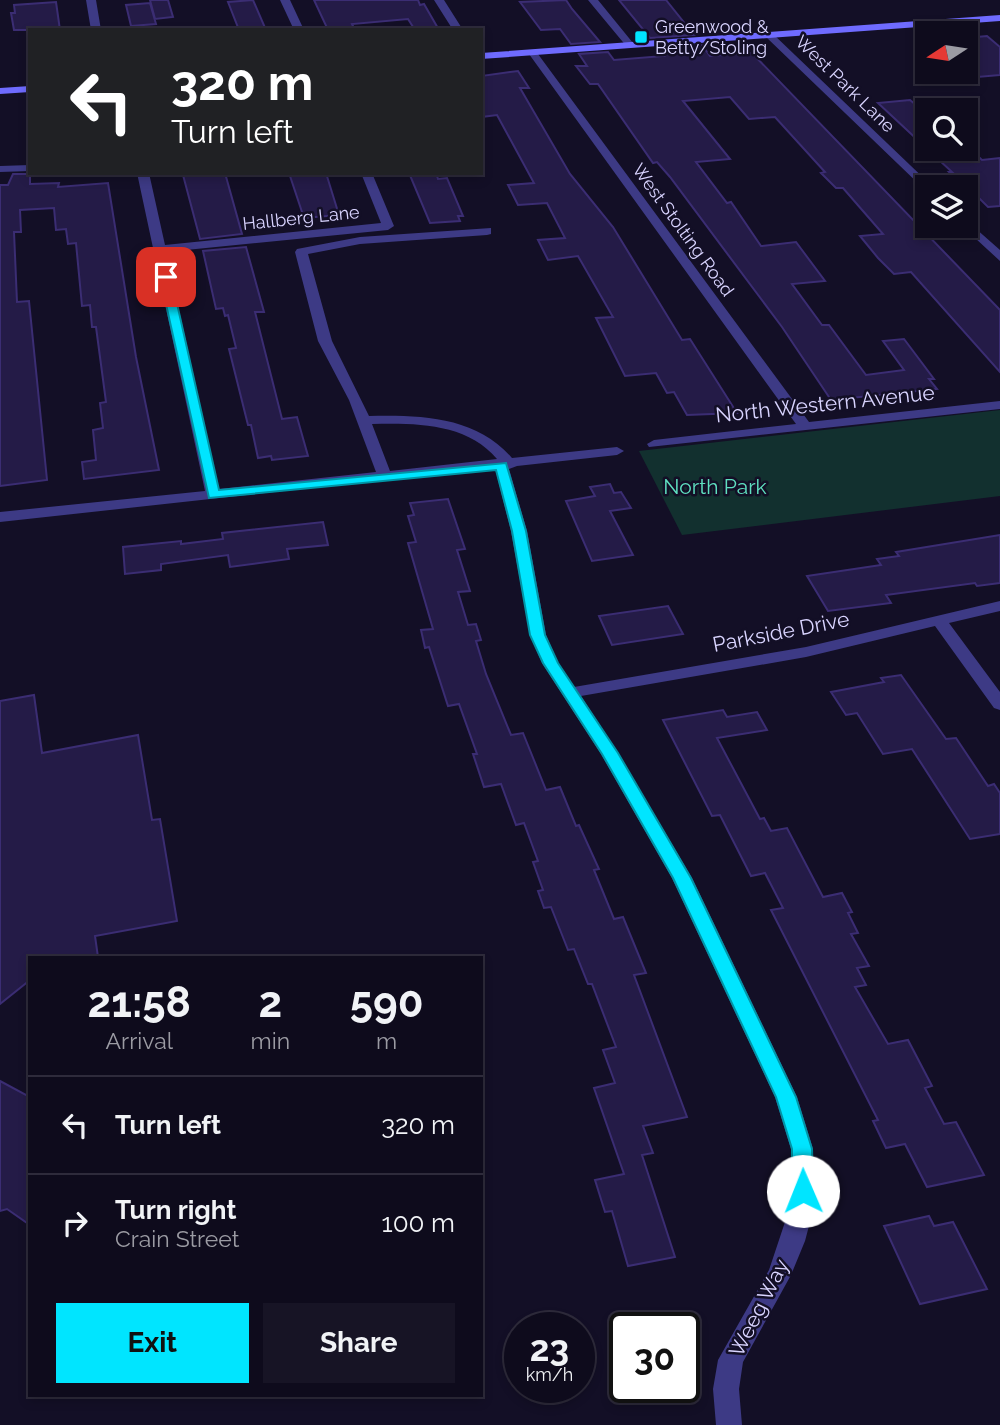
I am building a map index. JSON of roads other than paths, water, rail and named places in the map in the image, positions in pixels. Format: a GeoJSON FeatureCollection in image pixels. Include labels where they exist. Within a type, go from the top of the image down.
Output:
{"type":"FeatureCollection","features":[{"type":"Feature","properties":{"kind":"main road"},"geometry":{"type":"LineString","coordinates":[[483,56],[999,19]]}},
{"type":"Feature","properties":{"kind":"main road"},"geometry":{"type":"LineString","coordinates":[[0,91],[28,89]]}},
{"type":"Feature","properties":{"kind":"street"},"geometry":{"type":"LineString","coordinates":[[91,0],[96,28]]}},
{"type":"Feature","properties":{"kind":"street"},"geometry":{"type":"LineString","coordinates":[[285,0],[298,28]]}},
{"type":"Feature","properties":{"kind":"street"},"geometry":{"type":"LineString","coordinates":[[439,0],[457,28]]}},
{"type":"Feature","properties":{"kind":"street"},"geometry":{"type":"LineString","coordinates":[[593,0],[630,45]]}},
{"type":"Feature","properties":{"kind":"street","name":"West Park Lane"},"geometry":{"type":"LineString","coordinates":[[769,35],[915,175]]}},
{"type":"Feature","properties":{"kind":"street","name":"West Stolting Road"},"geometry":{"type":"LineString","coordinates":[[532,52],[805,427]]}},
{"type":"Feature","properties":{"kind":"street"},"geometry":{"type":"LineString","coordinates":[[0,169],[28,168]]}},
{"type":"Feature","properties":{"kind":"street"},"geometry":{"type":"LineString","coordinates":[[144,175],[213,495]]}},
{"type":"Feature","properties":{"kind":"street","name":"Hallberg Lane"},"geometry":{"type":"LineString","coordinates":[[160,249],[336,238],[388,226],[367,175]]}},
{"type":"Feature","properties":{"kind":"street"},"geometry":{"type":"LineString","coordinates":[[385,477],[365,420],[325,341],[301,252],[336,238],[487,230]]}},
{"type":"Feature","properties":{"kind":"street"},"geometry":{"type":"LineString","coordinates":[[978,236],[1000,257]]}},
{"type":"Feature","properties":{"kind":"street","name":"North Western Avenue"},"geometry":{"type":"LineString","coordinates":[[654,444],[1000,405]]}},
{"type":"Feature","properties":{"kind":"street"},"geometry":{"type":"LineString","coordinates":[[365,420],[413,419],[448,425],[489,442],[506,465]]}},
{"type":"Feature","properties":{"kind":"street"},"geometry":{"type":"LineString","coordinates":[[0,517],[506,465],[617,451]]}},
{"type":"Feature","properties":{"kind":"street","name":"Weeg Way"},"geometry":{"type":"LineString","coordinates":[[506,465],[537,635],[569,693],[609,753],[682,878],[786,1097],[802,1149],[803,1186],[796,1230],[779,1275],[731,1360],[726,1389],[729,1425]]}},
{"type":"Feature","properties":{"kind":"street","name":"Parkside Drive"},"geometry":{"type":"LineString","coordinates":[[569,693],[806,652],[1000,606]]}},
{"type":"Feature","properties":{"kind":"street"},"geometry":{"type":"LineString","coordinates":[[939,621],[1000,704]]}},
{"type":"Feature","properties":{"kind":"place","name":"Greenwood & Betty/Stoling"},"geometry":{"type":"Point","coordinates":[641,37]}},
{"type":"Feature","properties":{"kind":"park label","name":"North Park"},"geometry":{"type":"Point","coordinates":[715,487]}}]}
